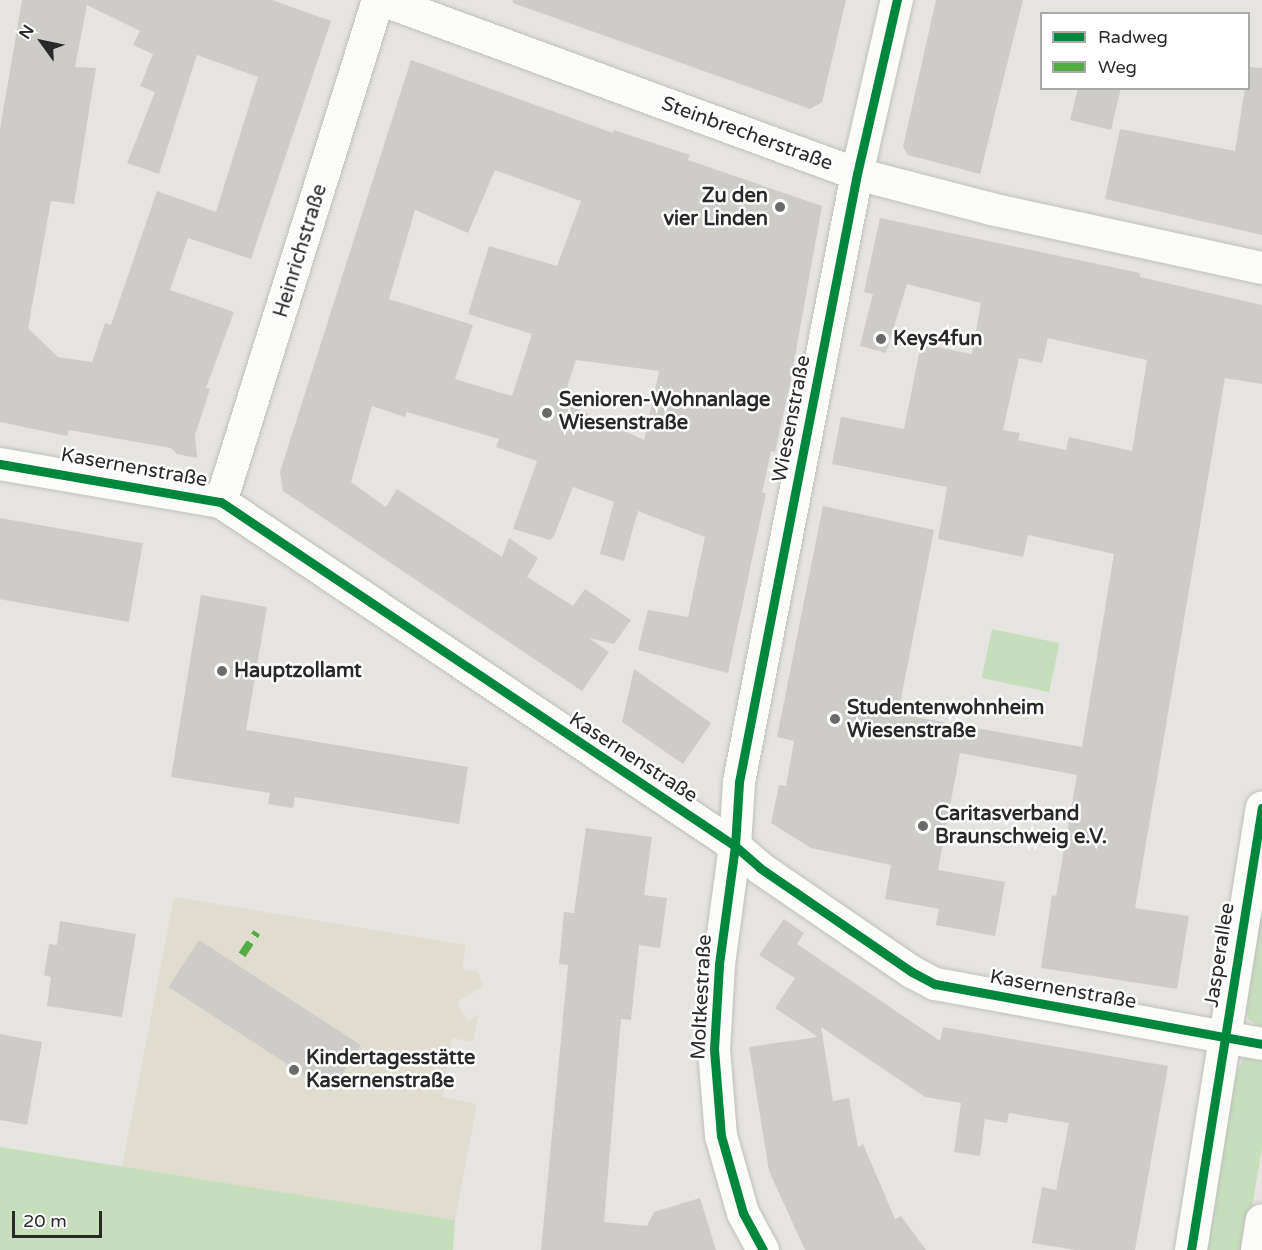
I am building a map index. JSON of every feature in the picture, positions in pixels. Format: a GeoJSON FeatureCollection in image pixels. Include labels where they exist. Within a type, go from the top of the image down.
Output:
{"type":"FeatureCollection","features":[{"type":"Feature","properties":{"kind":"street","name":"Steinbrecherstraße"},"geometry":{"type":"LineString","coordinates":[[380,0],[857,174],[991,209],[1262,268]]}},
{"type":"Feature","properties":{"kind":"street","name":"Heinrichstraße"},"geometry":{"type":"LineString","coordinates":[[221,502],[380,0]]}},
{"type":"Feature","properties":{"kind":"street","name":"Wiesenstraße"},"geometry":{"type":"LineString","coordinates":[[735,846],[739,783],[857,174],[897,0]]}},
{"type":"Feature","properties":{"kind":"street","name":"Kasernenstraße"},"geometry":{"type":"LineString","coordinates":[[0,464],[221,502],[735,846],[760,868],[912,972],[935,984],[1262,1044]]}},
{"type":"Feature","properties":{"kind":"street","name":"Jasperallee"},"geometry":{"type":"LineString","coordinates":[[1191,1250],[1262,808]]}},
{"type":"Feature","properties":{"kind":"street","name":"Moltkestraße"},"geometry":{"type":"LineString","coordinates":[[735,846],[719,964],[714,1049],[721,1136],[743,1213],[764,1250]]}},
{"type":"Feature","properties":{"kind":"street"},"geometry":{"type":"LineString","coordinates":[[1257,1250],[1262,1220]]}},
{"type":"Feature","properties":{"kind":"shaded area","name":"Kindertagesstätte Kasernenstraße"},"geometry":{"type":"Polygon","coordinates":[[[174,897],[466,945],[462,969],[478,972],[483,986],[457,1002],[468,1022],[479,1014],[473,1042],[452,1038],[442,1097],[477,1104],[455,1220],[122,1167],[174,897]]]}},
{"type":"Feature","properties":{"kind":"green space"},"geometry":{"type":"Polygon","coordinates":[[[992,629],[1059,643],[1049,692],[982,678],[992,629]]]}},
{"type":"Feature","properties":{"kind":"green space"},"geometry":{"type":"Polygon","coordinates":[[[1262,899],[1262,1027],[1260,1027],[1248,1019],[1245,1005],[1262,899]]]}},
{"type":"Feature","properties":{"kind":"green space"},"geometry":{"type":"Polygon","coordinates":[[[1245,1056],[1262,1057],[1262,1147],[1245,1250],[1206,1250],[1235,1076],[1245,1056]]]}},
{"type":"Feature","properties":{"kind":"green space"},"geometry":{"type":"Polygon","coordinates":[[[0,1147],[455,1220],[453,1250],[0,1250],[0,1147]]]}},
{"type":"Feature","properties":{"kind":"building"},"geometry":{"type":"Polygon","coordinates":[[[22,0],[272,0],[331,21],[251,259],[188,238],[170,290],[234,312],[206,388],[210,389],[195,435],[197,458],[177,454],[171,448],[69,430],[67,436],[0,422],[0,129],[22,0]],[[87,5],[75,67],[96,68],[74,204],[51,201],[28,328],[58,357],[92,362],[105,323],[111,325],[157,191],[216,212],[258,77],[197,55],[159,174],[127,163],[155,92],[140,86],[153,54],[133,45],[140,31],[87,5]]]}},
{"type":"Feature","properties":{"kind":"building"},"geometry":{"type":"Polygon","coordinates":[[[513,0],[846,0],[822,102],[810,109],[513,3],[513,0]]]}},
{"type":"Feature","properties":{"kind":"building"},"geometry":{"type":"Polygon","coordinates":[[[936,0],[1023,0],[980,174],[908,155],[903,147],[936,0]]]}},
{"type":"Feature","properties":{"kind":"building"},"geometry":{"type":"Polygon","coordinates":[[[411,60],[613,133],[614,130],[690,155],[688,160],[822,206],[790,384],[775,452],[771,451],[762,493],[766,493],[728,673],[638,650],[648,610],[688,617],[705,537],[638,511],[624,561],[600,554],[614,502],[573,487],[554,536],[550,540],[513,529],[537,461],[496,447],[499,439],[407,412],[405,417],[372,406],[351,482],[386,507],[397,489],[502,557],[509,538],[538,558],[527,577],[573,606],[585,589],[631,620],[614,644],[589,638],[609,652],[582,691],[283,491],[280,472],[411,60]],[[495,170],[468,233],[415,210],[389,299],[473,325],[455,379],[512,396],[532,334],[468,314],[489,246],[557,266],[581,201],[495,170]],[[576,360],[562,402],[644,440],[659,371],[576,360]]]}},
{"type":"Feature","properties":{"kind":"building"},"geometry":{"type":"Polygon","coordinates":[[[1250,67],[1262,68],[1262,235],[1105,199],[1120,129],[1235,151],[1245,90],[1250,90],[1250,67]]]}},
{"type":"Feature","properties":{"kind":"building"},"geometry":{"type":"Polygon","coordinates":[[[1078,90],[1121,90],[1111,130],[1070,120],[1078,90]]]}},
{"type":"Feature","properties":{"kind":"building"},"geometry":{"type":"Polygon","coordinates":[[[880,218],[1140,273],[1140,277],[1262,305],[1262,384],[1225,378],[1135,908],[1189,916],[1177,989],[1041,968],[1052,895],[1056,896],[1077,775],[960,753],[938,870],[1005,882],[995,936],[936,925],[939,909],[885,899],[891,865],[811,848],[771,823],[779,785],[786,786],[794,741],[777,737],[823,506],[934,530],[898,714],[1082,747],[1114,554],[1028,535],[1023,557],[938,539],[947,487],[832,464],[841,417],[904,429],[921,344],[972,354],[981,303],[907,284],[886,353],[860,346],[873,294],[864,292],[880,218]],[[1048,338],[1042,363],[1019,358],[1003,430],[1020,433],[1018,440],[1066,450],[1069,437],[1132,451],[1147,360],[1048,338]]]}},
{"type":"Feature","properties":{"kind":"building"},"geometry":{"type":"Polygon","coordinates":[[[0,518],[143,543],[129,622],[0,599],[0,518]]]}},
{"type":"Feature","properties":{"kind":"building","name":"Hauptzollamt"},"geometry":{"type":"Polygon","coordinates":[[[201,595],[267,607],[246,730],[468,767],[459,824],[295,797],[293,808],[268,804],[270,793],[171,777],[201,595]]]}},
{"type":"Feature","properties":{"kind":"building"},"geometry":{"type":"Polygon","coordinates":[[[634,669],[711,723],[683,764],[622,722],[634,669]]]}},
{"type":"Feature","properties":{"kind":"building"},"geometry":{"type":"Polygon","coordinates":[[[586,828],[652,837],[644,895],[667,898],[660,948],[639,945],[631,1020],[621,1019],[604,1222],[647,1226],[654,1212],[700,1198],[716,1250],[541,1250],[568,965],[559,964],[564,912],[574,913],[586,828]]]}},
{"type":"Feature","properties":{"kind":"building"},"geometry":{"type":"Polygon","coordinates":[[[784,919],[804,933],[797,944],[940,1041],[943,1027],[1168,1066],[1135,1250],[1076,1250],[1032,1243],[1042,1187],[1056,1190],[1069,1123],[1009,1113],[1007,1123],[985,1119],[980,1156],[954,1152],[961,1103],[925,1097],[821,1027],[833,1101],[849,1098],[858,1147],[863,1144],[895,1219],[901,1216],[926,1250],[805,1250],[769,1171],[749,1047],[818,1037],[775,1008],[795,978],[759,955],[784,919]]]}},
{"type":"Feature","properties":{"kind":"building"},"geometry":{"type":"Polygon","coordinates":[[[60,921],[136,934],[122,1017],[47,1006],[51,977],[44,975],[49,944],[57,945],[60,921]]]}},
{"type":"Feature","properties":{"kind":"building","name":"Kindertagesstätte Kasernenstraße"},"geometry":{"type":"Polygon","coordinates":[[[199,940],[361,1045],[330,1092],[169,987],[199,940]]]}},
{"type":"Feature","properties":{"kind":"building"},"geometry":{"type":"Polygon","coordinates":[[[0,1034],[42,1042],[27,1125],[0,1120],[0,1034]]]}},
{"type":"Feature","properties":{"kind":"marked path"},"geometry":{"type":"LineString","coordinates":[[242,955],[257,932]]}},
{"type":"Feature","properties":{"kind":"cycle path"},"geometry":{"type":"LineString","coordinates":[[763,1250],[743,1213],[721,1136],[714,1049],[719,964],[735,846],[739,782],[857,174],[897,0]]}},
{"type":"Feature","properties":{"kind":"cycle path"},"geometry":{"type":"LineString","coordinates":[[0,464],[221,502],[735,846],[760,868],[912,972],[935,984],[1262,1044]]}},
{"type":"Feature","properties":{"kind":"cycle path"},"geometry":{"type":"LineString","coordinates":[[1191,1250],[1262,808]]}},
{"type":"Feature","properties":{"kind":"place","name":"Zu den vier Linden"},"geometry":{"type":"Point","coordinates":[780,207]}},
{"type":"Feature","properties":{"kind":"place","name":"Keys4fun"},"geometry":{"type":"Point","coordinates":[881,339]}},
{"type":"Feature","properties":{"kind":"place","name":"Senioren-Wohnanlage Wiesenstraße"},"geometry":{"type":"Point","coordinates":[547,413]}},
{"type":"Feature","properties":{"kind":"place","name":"Hauptzollamt"},"geometry":{"type":"Point","coordinates":[222,671]}},
{"type":"Feature","properties":{"kind":"place","name":"Studentenwohnheim Wiesenstraße"},"geometry":{"type":"Point","coordinates":[835,719]}},
{"type":"Feature","properties":{"kind":"place","name":"Caritasverband Braunschweig e.V."},"geometry":{"type":"Point","coordinates":[923,826]}},
{"type":"Feature","properties":{"kind":"place","name":"Kindertagesstätte Kasernenstraße"},"geometry":{"type":"Point","coordinates":[294,1070]}}]}
